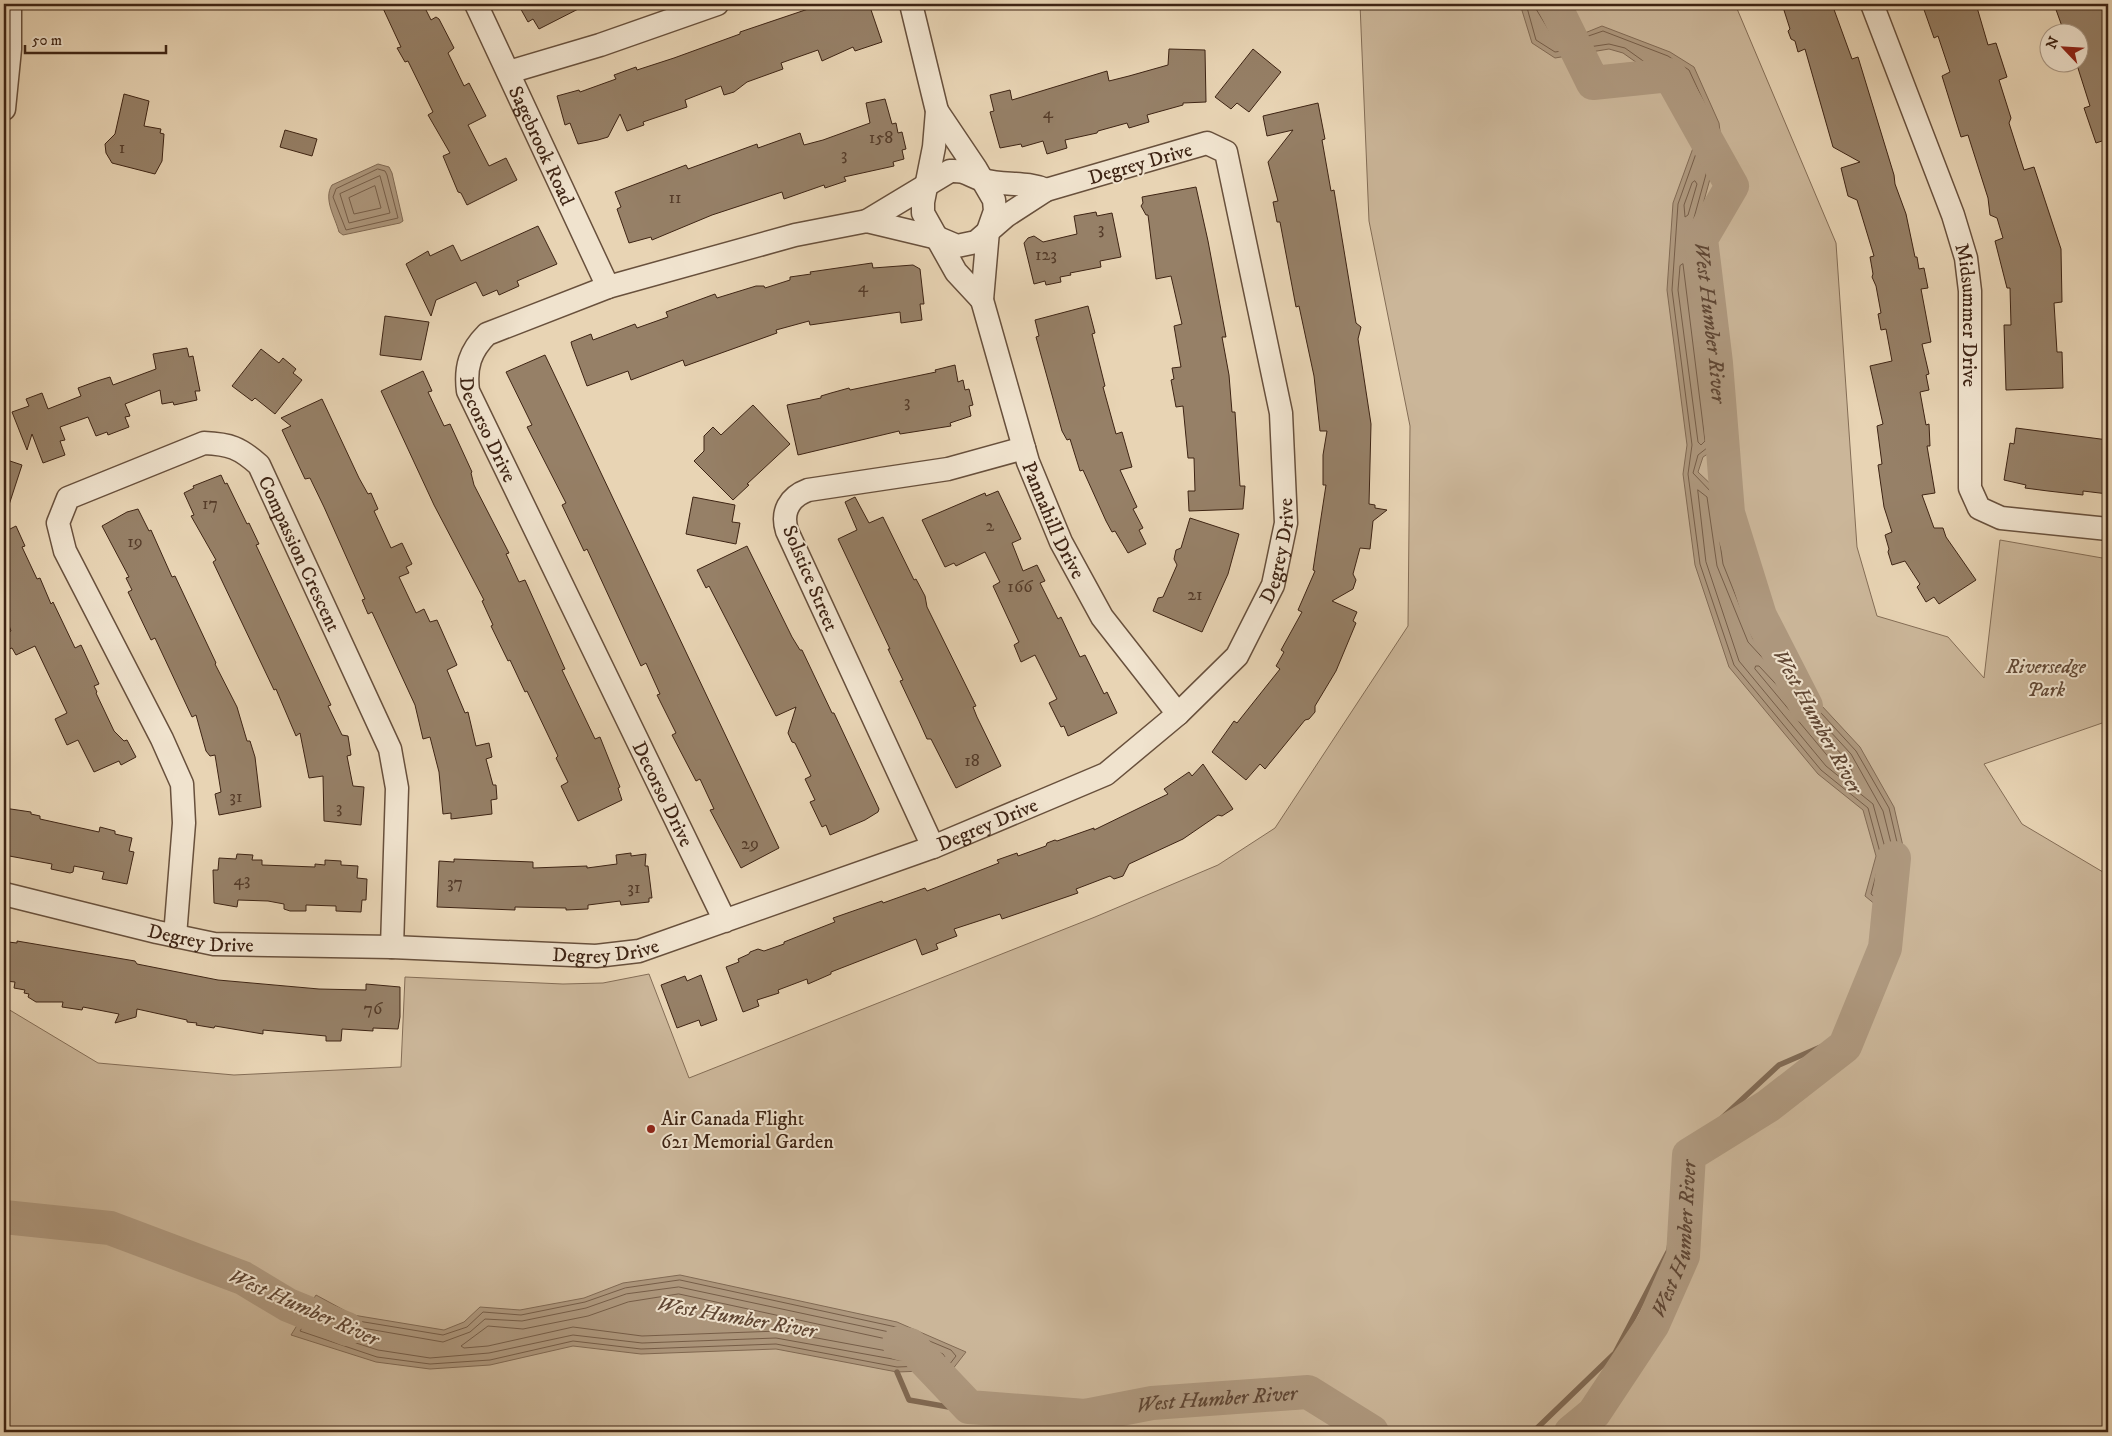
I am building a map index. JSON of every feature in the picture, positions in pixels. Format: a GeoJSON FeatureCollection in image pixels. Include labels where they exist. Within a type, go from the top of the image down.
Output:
{"type":"FeatureCollection","features":[{"type":"Feature","properties":{"kind":"street"},"geometry":{"type":"LineString","coordinates":[[4,109],[10,49],[10,4]]}},
{"type":"Feature","properties":{"kind":"street","name":"Sagebrook Road"},"geometry":{"type":"LineString","coordinates":[[476,4],[608,287]]}},
{"type":"Feature","properties":{"kind":"street"},"geometry":{"type":"LineString","coordinates":[[509,72],[600,45],[717,4]]}},
{"type":"Feature","properties":{"kind":"street","name":"Pannahill Drive"},"geometry":{"type":"LineString","coordinates":[[911,4],[937,111],[934,147],[923,213],[926,222],[938,238],[956,272],[982,300]]}},
{"type":"Feature","properties":{"kind":"street","name":"Midsummer Drive"},"geometry":{"type":"LineString","coordinates":[[1872,4],[1953,215],[1966,258],[1970,291],[1970,488],[1979,508],[2001,518],[2108,529]]}},
{"type":"Feature","properties":{"kind":"street","name":"Pannahill Drive"},"geometry":{"type":"LineString","coordinates":[[937,111],[994,200],[995,211],[988,231],[982,300],[1024,448],[1062,542],[1102,617],[1178,714]]}},
{"type":"Feature","properties":{"kind":"street","name":"Degrey Drive"},"geometry":{"type":"LineString","coordinates":[[4,894],[214,944],[392,947],[596,956],[639,952],[933,847],[1106,774],[1178,714],[1237,656],[1274,585],[1286,523],[1280,413],[1226,152],[1207,143],[1046,190],[1006,216],[988,231]]}},
{"type":"Feature","properties":{"kind":"street"},"geometry":{"type":"LineString","coordinates":[[867,221],[950,172],[961,170],[982,180]]}},
{"type":"Feature","properties":{"kind":"street","name":"Degrey Drive"},"geometry":{"type":"LineString","coordinates":[[982,180],[1029,185],[1046,190]]}},
{"type":"Feature","properties":{"kind":"street","name":"Decorso Drive"},"geometry":{"type":"LineString","coordinates":[[725,921],[468,391],[466,375],[469,360],[476,345],[486,334],[608,287],[795,235],[867,221],[938,238]]}},
{"type":"Feature","properties":{"kind":"street"},"geometry":{"type":"LineString","coordinates":[[938,238],[957,246],[976,242],[988,231]]}},
{"type":"Feature","properties":{"kind":"street","name":"Compassion Crescent"},"geometry":{"type":"LineString","coordinates":[[175,936],[184,823],[182,784],[162,740],[65,552],[58,523],[68,498],[204,443],[218,444],[244,452],[259,465],[390,749],[397,788],[392,947]]}},
{"type":"Feature","properties":{"kind":"street","name":"Solstice Street"},"geometry":{"type":"LineString","coordinates":[[933,847],[787,531],[785,514],[792,498],[808,490],[948,469],[1024,448]]}},
{"type":"Feature","properties":{"kind":"green space","name":"Riversedge Park"},"geometry":{"type":"Polygon","coordinates":[[[1360,4],[1735,4],[1836,243],[1857,547],[1877,616],[1948,637],[1984,678],[2000,540],[2108,559],[2108,721],[1984,764],[2022,824],[2108,875],[2108,1432],[25,1432],[4,1426],[4,1009],[8,1009],[98,1063],[234,1075],[401,1067],[405,977],[563,984],[603,983],[649,974],[689,1078],[1095,917],[1218,865],[1275,828],[1408,626],[1410,426],[1369,221],[1360,4]]]}},
{"type":"Feature","properties":{"kind":"water"},"geometry":{"type":"Polygon","coordinates":[[[1520,4],[1537,4],[1554,29],[1570,39],[1602,26],[1670,52],[1694,67],[1719,123],[1721,139],[1697,226],[1696,285],[1717,448],[1703,457],[1698,472],[1718,491],[1728,563],[1757,636],[1860,747],[1894,807],[1905,855],[1894,899],[1882,910],[1865,896],[1876,856],[1863,810],[1818,774],[1729,667],[1695,565],[1683,474],[1687,445],[1667,290],[1673,203],[1693,148],[1686,107],[1664,82],[1623,53],[1609,49],[1555,58],[1532,43],[1520,4]]]}},
{"type":"Feature","properties":{"kind":"water"},"geometry":{"type":"Polygon","coordinates":[[[378,164],[389,167],[392,173],[403,221],[343,235],[339,232],[329,202],[332,185],[378,164]]]}},
{"type":"Feature","properties":{"kind":"water"},"geometry":{"type":"Polygon","coordinates":[[[680,1275],[897,1322],[966,1352],[952,1370],[897,1372],[776,1349],[641,1354],[573,1346],[490,1365],[430,1369],[376,1362],[291,1335],[316,1295],[353,1315],[444,1330],[464,1322],[480,1307],[520,1310],[584,1298],[623,1283],[680,1275]]]}},
{"type":"Feature","properties":{"kind":"building"},"geometry":{"type":"Polygon","coordinates":[[[381,4],[423,4],[431,20],[436,17],[439,19],[454,48],[448,53],[464,86],[469,83],[486,116],[468,125],[489,166],[506,158],[517,180],[467,205],[461,193],[458,192],[443,156],[450,153],[428,115],[433,112],[408,61],[405,62],[397,48],[401,47],[381,4]]]}},
{"type":"Feature","properties":{"kind":"building"},"geometry":{"type":"Polygon","coordinates":[[[518,4],[588,4],[539,29],[533,19],[528,22],[518,4]]]}},
{"type":"Feature","properties":{"kind":"building"},"geometry":{"type":"Polygon","coordinates":[[[823,4],[869,4],[882,42],[855,51],[853,47],[822,61],[818,50],[781,63],[783,69],[747,82],[734,92],[724,95],[721,86],[685,100],[687,107],[643,122],[644,125],[627,131],[620,114],[608,137],[598,140],[578,144],[570,123],[565,125],[557,96],[579,90],[580,92],[616,79],[614,75],[636,67],[637,70],[674,58],[740,34],[740,32],[823,4]]]}},
{"type":"Feature","properties":{"kind":"building"},"geometry":{"type":"Polygon","coordinates":[[[1782,4],[1832,4],[1852,59],[1858,57],[1894,175],[1895,184],[1906,214],[1915,257],[1917,257],[1919,269],[1924,268],[1928,288],[1921,289],[1931,342],[1922,344],[1929,374],[1926,375],[1929,390],[1920,392],[1926,425],[1929,424],[1930,446],[1927,446],[1935,493],[1922,495],[1934,528],[1943,528],[1946,537],[1976,580],[1939,604],[1934,597],[1926,602],[1917,587],[1920,584],[1905,561],[1892,565],[1888,552],[1889,549],[1885,535],[1892,532],[1884,507],[1878,465],[1882,464],[1877,426],[1883,424],[1870,366],[1892,361],[1886,329],[1881,330],[1878,314],[1881,313],[1876,286],[1872,277],[1870,257],[1874,256],[1857,200],[1848,196],[1841,168],[1860,162],[1833,147],[1805,49],[1798,52],[1795,41],[1791,39],[1788,31],[1790,29],[1782,4]]]}},
{"type":"Feature","properties":{"kind":"building"},"geometry":{"type":"Polygon","coordinates":[[[1922,4],[1976,4],[1988,45],[1996,43],[2007,77],[1999,80],[2011,118],[2009,123],[2024,170],[2034,167],[2061,249],[2062,302],[2054,303],[2057,352],[2062,352],[2063,388],[2006,390],[2004,325],[2011,325],[2010,288],[2007,288],[1995,241],[2003,238],[1997,218],[1990,215],[1988,198],[1968,135],[1961,137],[1942,76],[1950,72],[1938,36],[1934,38],[1922,4]]]}},
{"type":"Feature","properties":{"kind":"building"},"geometry":{"type":"Polygon","coordinates":[[[2054,4],[2100,4],[2108,26],[2108,139],[2096,143],[2084,108],[2090,106],[2079,72],[2090,72],[2090,22],[2060,22],[2054,4]]]}},
{"type":"Feature","properties":{"kind":"building"},"geometry":{"type":"Polygon","coordinates":[[[1169,49],[1205,50],[1206,102],[1183,103],[1183,105],[1147,115],[1149,122],[1129,128],[1127,123],[1098,131],[1097,133],[1065,140],[1067,148],[1047,154],[1043,141],[1022,147],[1021,144],[1000,148],[990,112],[994,111],[990,95],[1010,90],[1012,100],[1107,71],[1109,81],[1129,76],[1168,65],[1169,49]]]}},
{"type":"Feature","properties":{"kind":"building"},"geometry":{"type":"Polygon","coordinates":[[[1253,49],[1281,72],[1249,112],[1237,103],[1231,109],[1215,97],[1253,49]]]}},
{"type":"Feature","properties":{"kind":"building"},"geometry":{"type":"Polygon","coordinates":[[[124,94],[149,101],[144,126],[161,129],[160,133],[164,134],[162,161],[155,174],[112,163],[106,153],[105,144],[115,134],[124,94]]]}},
{"type":"Feature","properties":{"kind":"building"},"geometry":{"type":"Polygon","coordinates":[[[885,99],[892,124],[896,123],[898,133],[902,132],[906,149],[902,150],[904,159],[893,162],[894,166],[844,177],[846,181],[825,188],[824,185],[784,199],[782,192],[712,215],[652,240],[651,237],[629,243],[617,209],[621,207],[615,192],[686,165],[688,169],[757,144],[758,148],[800,133],[804,145],[823,140],[870,123],[866,103],[885,99]]]}},
{"type":"Feature","properties":{"kind":"building"},"geometry":{"type":"Polygon","coordinates":[[[1318,103],[1325,139],[1322,140],[1331,191],[1334,190],[1356,323],[1361,327],[1358,339],[1371,424],[1369,504],[1375,505],[1375,508],[1387,510],[1373,521],[1370,549],[1360,548],[1353,574],[1356,580],[1353,589],[1332,601],[1357,612],[1353,621],[1356,623],[1336,671],[1315,706],[1315,712],[1309,719],[1305,720],[1265,769],[1260,764],[1246,780],[1212,752],[1234,721],[1237,723],[1280,669],[1276,666],[1284,652],[1281,650],[1302,612],[1298,610],[1315,571],[1313,570],[1326,485],[1323,485],[1323,455],[1327,431],[1320,431],[1314,376],[1299,306],[1296,307],[1280,222],[1277,222],[1273,202],[1278,201],[1268,162],[1293,130],[1267,136],[1263,116],[1318,103]]]}},
{"type":"Feature","properties":{"kind":"building"},"geometry":{"type":"Polygon","coordinates":[[[285,130],[317,139],[312,156],[280,147],[285,130]]]}},
{"type":"Feature","properties":{"kind":"building"},"geometry":{"type":"Polygon","coordinates":[[[1196,187],[1226,337],[1222,337],[1229,375],[1232,412],[1235,412],[1240,486],[1245,486],[1243,509],[1189,511],[1188,491],[1195,491],[1194,458],[1188,458],[1183,406],[1176,407],[1171,380],[1174,379],[1172,368],[1181,367],[1174,326],[1182,324],[1171,276],[1156,279],[1148,215],[1146,215],[1141,206],[1143,203],[1142,197],[1196,187]]]}},
{"type":"Feature","properties":{"kind":"building"},"geometry":{"type":"Polygon","coordinates":[[[1096,212],[1097,216],[1112,213],[1121,257],[1100,261],[1101,267],[1070,273],[1071,275],[1060,277],[1061,282],[1046,285],[1045,281],[1034,284],[1024,243],[1028,238],[1034,236],[1043,242],[1077,234],[1074,216],[1096,212]]]}},
{"type":"Feature","properties":{"kind":"building"},"geometry":{"type":"Polygon","coordinates":[[[538,226],[557,264],[517,281],[519,286],[499,295],[497,290],[483,296],[476,282],[436,300],[431,316],[406,264],[428,251],[430,256],[453,245],[461,261],[538,226]]]}},
{"type":"Feature","properties":{"kind":"building"},"geometry":{"type":"Polygon","coordinates":[[[872,263],[873,268],[913,265],[920,269],[924,304],[920,304],[922,320],[901,323],[900,312],[810,325],[809,321],[776,330],[777,333],[685,366],[683,360],[631,380],[628,371],[587,386],[572,346],[571,342],[591,334],[593,340],[635,324],[637,328],[668,317],[666,312],[715,294],[717,298],[756,286],[764,286],[765,288],[790,280],[790,277],[811,274],[810,272],[872,263]]]}},
{"type":"Feature","properties":{"kind":"building"},"geometry":{"type":"Polygon","coordinates":[[[1088,306],[1095,333],[1092,334],[1105,386],[1103,387],[1116,434],[1122,432],[1132,467],[1120,470],[1137,507],[1133,509],[1143,528],[1139,530],[1146,544],[1128,553],[1115,531],[1112,532],[1106,521],[1083,470],[1080,471],[1070,439],[1067,440],[1062,431],[1036,337],[1039,336],[1035,320],[1088,306]]]}},
{"type":"Feature","properties":{"kind":"building"},"geometry":{"type":"Polygon","coordinates":[[[385,316],[429,322],[421,360],[380,355],[385,316]]]}},
{"type":"Feature","properties":{"kind":"building"},"geometry":{"type":"Polygon","coordinates":[[[187,348],[189,357],[193,356],[200,391],[195,391],[197,400],[174,405],[173,402],[162,404],[160,390],[125,404],[130,416],[125,417],[129,427],[108,435],[107,432],[96,436],[88,417],[60,427],[65,440],[60,441],[65,455],[43,463],[32,434],[27,450],[12,412],[29,406],[26,399],[42,393],[48,409],[81,396],[78,388],[110,377],[113,385],[156,369],[153,354],[187,348]]]}},
{"type":"Feature","properties":{"kind":"building"},"geometry":{"type":"Polygon","coordinates":[[[261,349],[279,363],[283,358],[296,369],[293,373],[302,380],[275,414],[255,398],[252,401],[232,386],[261,349]]]}},
{"type":"Feature","properties":{"kind":"building"},"geometry":{"type":"Polygon","coordinates":[[[545,355],[779,848],[741,868],[710,810],[714,809],[700,779],[696,781],[672,735],[676,733],[657,695],[660,694],[646,663],[641,666],[587,549],[584,551],[562,505],[566,503],[527,427],[532,425],[506,372],[545,355]]]}},
{"type":"Feature","properties":{"kind":"building"},"geometry":{"type":"Polygon","coordinates":[[[955,365],[958,382],[963,380],[965,390],[969,389],[973,405],[969,406],[971,416],[950,423],[951,426],[900,434],[899,431],[798,455],[787,405],[821,398],[821,396],[849,388],[850,390],[936,372],[935,370],[955,365]]]}},
{"type":"Feature","properties":{"kind":"building"},"geometry":{"type":"Polygon","coordinates":[[[423,371],[432,391],[428,392],[444,426],[450,424],[472,472],[474,485],[509,553],[506,554],[519,582],[525,580],[565,669],[562,670],[595,739],[600,737],[620,787],[618,788],[622,800],[578,821],[561,786],[568,782],[556,758],[558,756],[527,691],[525,692],[491,626],[493,625],[482,601],[484,600],[434,505],[381,391],[423,371]]]}},
{"type":"Feature","properties":{"kind":"building"},"geometry":{"type":"Polygon","coordinates":[[[322,399],[359,478],[368,494],[371,493],[378,509],[374,511],[391,548],[402,543],[412,564],[406,567],[409,573],[399,577],[416,613],[424,609],[430,622],[437,620],[457,665],[447,670],[465,713],[468,712],[476,746],[489,743],[492,757],[486,759],[493,785],[496,785],[497,799],[491,800],[492,814],[451,819],[451,813],[443,814],[439,772],[430,737],[423,739],[415,705],[372,612],[368,614],[362,600],[365,599],[310,478],[305,479],[282,430],[291,426],[281,418],[322,399]]]}},
{"type":"Feature","properties":{"kind":"building"},"geometry":{"type":"Polygon","coordinates":[[[753,405],[790,444],[747,484],[749,485],[733,500],[694,461],[704,451],[704,436],[713,427],[721,435],[753,405]]]}},
{"type":"Feature","properties":{"kind":"building"},"geometry":{"type":"Polygon","coordinates":[[[2016,428],[2108,440],[2108,494],[2083,491],[2083,495],[2025,488],[2026,485],[2004,480],[2010,443],[2014,444],[2016,428]]]}},
{"type":"Feature","properties":{"kind":"building"},"geometry":{"type":"Polygon","coordinates":[[[4,459],[22,465],[7,511],[4,511],[4,459]]]}},
{"type":"Feature","properties":{"kind":"building"},"geometry":{"type":"Polygon","coordinates":[[[221,475],[259,544],[256,545],[331,705],[328,706],[342,735],[348,736],[351,755],[347,756],[353,786],[364,787],[361,825],[324,821],[323,776],[309,778],[300,733],[296,736],[276,689],[274,690],[213,562],[216,560],[191,516],[194,515],[184,493],[194,488],[193,486],[221,475]]]}},
{"type":"Feature","properties":{"kind":"building"},"geometry":{"type":"Polygon","coordinates":[[[998,491],[1021,539],[1012,543],[1023,571],[1037,565],[1045,581],[1040,583],[1058,619],[1061,617],[1080,657],[1085,655],[1104,694],[1107,692],[1117,713],[1068,736],[1064,726],[1061,727],[1049,703],[1057,699],[1035,655],[1021,662],[1014,645],[1019,642],[993,586],[1000,582],[985,552],[956,566],[954,563],[945,567],[922,520],[985,493],[986,496],[998,491]]]}},
{"type":"Feature","properties":{"kind":"building"},"geometry":{"type":"Polygon","coordinates":[[[693,497],[735,505],[732,522],[740,523],[736,544],[686,534],[693,497]]]}},
{"type":"Feature","properties":{"kind":"building"},"geometry":{"type":"Polygon","coordinates":[[[855,497],[869,523],[883,517],[914,580],[916,579],[925,596],[927,607],[976,706],[973,707],[977,717],[1001,766],[956,788],[931,739],[927,739],[900,681],[903,680],[888,649],[890,649],[838,539],[857,530],[845,502],[855,497]]]}},
{"type":"Feature","properties":{"kind":"building"},"geometry":{"type":"Polygon","coordinates":[[[138,509],[149,531],[151,530],[172,577],[175,576],[237,707],[247,741],[250,741],[255,757],[261,807],[219,815],[215,794],[221,792],[215,755],[210,756],[206,751],[196,715],[192,717],[155,638],[151,640],[128,592],[132,590],[126,578],[129,577],[102,526],[127,512],[138,509]]]}},
{"type":"Feature","properties":{"kind":"building"},"geometry":{"type":"Polygon","coordinates":[[[1190,518],[1239,534],[1228,574],[1202,632],[1153,611],[1158,598],[1163,597],[1177,565],[1174,559],[1176,550],[1181,548],[1190,518]]]}},
{"type":"Feature","properties":{"kind":"building"},"geometry":{"type":"Polygon","coordinates":[[[16,526],[25,546],[22,547],[37,579],[40,578],[51,604],[53,602],[75,648],[81,645],[99,684],[94,686],[96,693],[114,731],[124,741],[127,740],[136,757],[121,765],[119,761],[94,772],[78,740],[67,745],[55,719],[67,713],[35,646],[16,655],[12,648],[9,649],[4,638],[4,635],[11,631],[4,612],[4,532],[16,526]]]}},
{"type":"Feature","properties":{"kind":"building"},"geometry":{"type":"Polygon","coordinates":[[[747,546],[792,637],[800,650],[802,650],[832,713],[834,713],[879,809],[878,812],[865,820],[830,835],[826,825],[822,827],[810,802],[815,800],[805,779],[811,776],[788,733],[796,707],[776,716],[709,586],[706,588],[697,570],[747,546]]]}},
{"type":"Feature","properties":{"kind":"building"},"geometry":{"type":"Polygon","coordinates":[[[1203,764],[1233,809],[1222,816],[1218,815],[1183,839],[1129,864],[1123,876],[1114,879],[1110,876],[1076,889],[1078,893],[1002,919],[1000,914],[954,929],[957,936],[936,944],[938,949],[922,955],[916,939],[831,972],[831,974],[808,984],[807,979],[778,990],[779,993],[757,1000],[759,1006],[743,1012],[726,967],[739,962],[738,959],[750,952],[758,949],[764,951],[784,944],[784,942],[835,922],[833,918],[925,888],[927,891],[999,863],[997,860],[1017,853],[1018,856],[1046,846],[1047,843],[1055,840],[1057,841],[1094,828],[1094,830],[1168,794],[1164,789],[1189,772],[1192,776],[1203,764]]]}},
{"type":"Feature","properties":{"kind":"building"},"geometry":{"type":"Polygon","coordinates":[[[4,808],[31,812],[31,814],[40,816],[40,819],[99,832],[100,827],[115,831],[115,834],[132,838],[129,851],[134,852],[127,884],[102,879],[104,872],[74,866],[73,872],[70,873],[51,869],[52,864],[4,855],[4,808]]]}},
{"type":"Feature","properties":{"kind":"building"},"geometry":{"type":"Polygon","coordinates":[[[631,853],[631,856],[646,854],[645,866],[648,866],[652,898],[649,898],[649,902],[621,905],[620,901],[588,905],[588,909],[566,910],[566,908],[515,907],[515,910],[437,907],[439,861],[454,862],[454,859],[533,862],[533,868],[587,866],[587,868],[617,864],[616,855],[631,853]]]}},
{"type":"Feature","properties":{"kind":"building"},"geometry":{"type":"Polygon","coordinates":[[[237,854],[253,855],[252,860],[262,860],[262,865],[315,867],[315,864],[325,865],[325,860],[341,861],[341,865],[358,866],[357,878],[367,879],[366,900],[362,900],[361,912],[336,911],[336,906],[306,905],[306,911],[290,911],[284,909],[284,904],[268,901],[238,900],[237,907],[214,903],[213,870],[218,870],[219,858],[236,859],[237,854]]]}},
{"type":"Feature","properties":{"kind":"building"},"geometry":{"type":"Polygon","coordinates":[[[17,941],[135,961],[137,964],[218,980],[319,989],[366,990],[366,984],[400,987],[398,1029],[373,1028],[373,1031],[342,1029],[341,1041],[326,1041],[326,1036],[263,1030],[263,1034],[215,1026],[214,1028],[196,1025],[197,1023],[187,1022],[187,1020],[137,1009],[136,1017],[115,1023],[119,1014],[83,1007],[82,1010],[62,1007],[63,1002],[36,1002],[28,997],[29,994],[24,993],[25,990],[14,988],[15,982],[5,981],[8,942],[17,943],[17,941]]]}},
{"type":"Feature","properties":{"kind":"building"},"geometry":{"type":"Polygon","coordinates":[[[701,975],[717,1020],[701,1026],[699,1020],[677,1028],[661,985],[685,976],[687,981],[701,975]]]}},
{"type":"Feature","properties":{"kind":"waterway","name":"West Humber River"},"geometry":{"type":"LineString","coordinates":[[1554,4],[1593,83],[1670,75],[1732,186],[1701,239],[1716,363],[1728,513],[1760,616],[1806,706]]}},
{"type":"Feature","properties":{"kind":"waterway","name":"West Humber River"},"geometry":{"type":"LineString","coordinates":[[1571,1432],[1594,1413],[1653,1324],[1683,1256],[1689,1155],[1768,1106],[1845,1046],[1885,948],[1894,858]]}},
{"type":"Feature","properties":{"kind":"waterway","name":"West Humber River"},"geometry":{"type":"LineString","coordinates":[[1533,1432],[1615,1353],[1669,1250],[1680,1174],[1723,1117],[1779,1065],[1839,1039],[1852,1014],[1882,910]]}},
{"type":"Feature","properties":{"kind":"waterway","name":"West Humber River"},"geometry":{"type":"LineString","coordinates":[[4,1217],[110,1228],[243,1278],[288,1305],[347,1329]]}},
{"type":"Feature","properties":{"kind":"waterway","name":"West Humber River"},"geometry":{"type":"LineString","coordinates":[[899,1343],[910,1345],[969,1407],[1085,1416],[1152,1403],[1308,1392],[1372,1432]]}},
{"type":"Feature","properties":{"kind":"waterway","name":"West Humber River"},"geometry":{"type":"LineString","coordinates":[[897,1372],[909,1400],[1068,1428],[1144,1400],[1227,1385],[1286,1390],[1352,1418],[1371,1432]]}},
{"type":"Feature","properties":{"kind":"place","name":"Air Canada Flight 621 Memorial Garden"},"geometry":{"type":"Point","coordinates":[651,1129]}}]}
